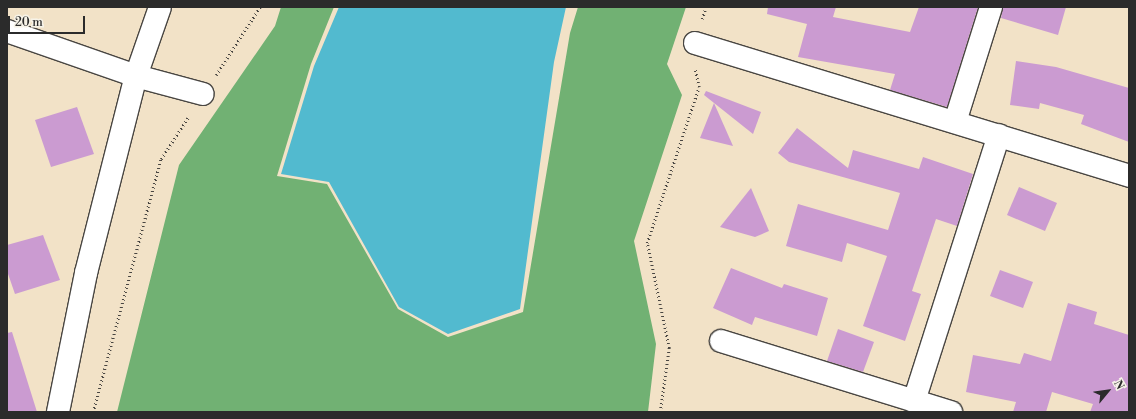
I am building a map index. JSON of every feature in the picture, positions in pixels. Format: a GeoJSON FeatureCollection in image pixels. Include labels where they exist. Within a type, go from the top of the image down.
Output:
{"type":"FeatureCollection","features":[{"type":"Feature","properties":{"kind":"street"},"geometry":{"type":"LineString","coordinates":[[58,412],[86,273],[136,76],[160,7]]}},
{"type":"Feature","properties":{"kind":"street"},"geometry":{"type":"LineString","coordinates":[[955,122],[991,7]]}},
{"type":"Feature","properties":{"kind":"street"},"geometry":{"type":"LineString","coordinates":[[7,31],[136,76],[203,94]]}},
{"type":"Feature","properties":{"kind":"street"},"geometry":{"type":"LineString","coordinates":[[695,43],[1129,176]]}},
{"type":"Feature","properties":{"kind":"street"},"geometry":{"type":"LineString","coordinates":[[914,401],[999,135]]}},
{"type":"Feature","properties":{"kind":"street"},"geometry":{"type":"LineString","coordinates":[[721,341],[950,412]]}},
{"type":"Feature","properties":{"kind":"path"},"geometry":{"type":"LineString","coordinates":[[93,412],[161,159],[260,7]]}},
{"type":"Feature","properties":{"kind":"path"},"geometry":{"type":"LineString","coordinates":[[660,412],[669,348],[647,243],[700,87],[692,56],[706,7]]}},
{"type":"Feature","properties":{"kind":"green space"},"geometry":{"type":"Polygon","coordinates":[[[281,7],[334,7],[311,64],[277,176],[327,184],[398,309],[448,337],[523,312],[570,33],[578,7],[686,7],[667,64],[682,95],[634,241],[656,344],[648,412],[117,412],[179,165],[275,26],[281,7]]]}},
{"type":"Feature","properties":{"kind":"water"},"geometry":{"type":"Polygon","coordinates":[[[339,7],[566,7],[554,62],[520,309],[448,334],[399,307],[329,182],[281,174],[314,66],[339,7]]]}},
{"type":"Feature","properties":{"kind":"building"},"geometry":{"type":"Polygon","coordinates":[[[768,7],[836,7],[833,17],[910,32],[919,7],[978,7],[947,107],[890,90],[895,74],[798,57],[807,24],[767,14],[768,7]]]}},
{"type":"Feature","properties":{"kind":"building"},"geometry":{"type":"Polygon","coordinates":[[[1003,7],[1066,7],[1058,35],[1001,18],[1003,7]]]}},
{"type":"Feature","properties":{"kind":"building"},"geometry":{"type":"Polygon","coordinates":[[[1016,61],[1056,67],[1129,88],[1129,142],[1081,124],[1084,115],[1040,103],[1039,109],[1010,105],[1016,61]]]}},
{"type":"Feature","properties":{"kind":"building"},"geometry":{"type":"Polygon","coordinates":[[[706,91],[761,112],[753,134],[704,95],[706,91]]]}},
{"type":"Feature","properties":{"kind":"building"},"geometry":{"type":"Polygon","coordinates":[[[714,103],[733,146],[700,138],[714,103]]]}},
{"type":"Feature","properties":{"kind":"building"},"geometry":{"type":"Polygon","coordinates":[[[77,107],[94,154],[51,167],[35,120],[77,107]]]}},
{"type":"Feature","properties":{"kind":"building"},"geometry":{"type":"Polygon","coordinates":[[[797,128],[848,168],[853,150],[919,169],[923,157],[973,174],[957,226],[936,219],[912,291],[921,294],[905,341],[863,326],[887,256],[847,243],[842,262],[786,246],[798,204],[888,230],[900,193],[789,162],[778,153],[797,128]]]}},
{"type":"Feature","properties":{"kind":"building"},"geometry":{"type":"Polygon","coordinates":[[[1019,187],[1057,203],[1045,231],[1007,215],[1019,187]]]}},
{"type":"Feature","properties":{"kind":"building"},"geometry":{"type":"Polygon","coordinates":[[[751,188],[769,231],[755,237],[720,227],[751,188]]]}},
{"type":"Feature","properties":{"kind":"building"},"geometry":{"type":"Polygon","coordinates":[[[43,235],[60,280],[15,294],[7,271],[7,245],[43,235]]]}},
{"type":"Feature","properties":{"kind":"building"},"geometry":{"type":"Polygon","coordinates":[[[731,268],[782,288],[784,284],[828,298],[817,336],[755,317],[752,325],[713,308],[731,268]]]}},
{"type":"Feature","properties":{"kind":"building"},"geometry":{"type":"Polygon","coordinates":[[[1000,270],[1033,282],[1023,308],[990,296],[1000,270]]]}},
{"type":"Feature","properties":{"kind":"building"},"geometry":{"type":"Polygon","coordinates":[[[1068,303],[1097,312],[1094,324],[1129,335],[1129,412],[1090,412],[1093,404],[1052,392],[1046,412],[1013,412],[1016,402],[966,392],[973,355],[1020,364],[1024,353],[1051,361],[1068,303]]]}},
{"type":"Feature","properties":{"kind":"building"},"geometry":{"type":"Polygon","coordinates":[[[838,329],[874,342],[863,372],[827,361],[838,329]]]}},
{"type":"Feature","properties":{"kind":"building"},"geometry":{"type":"Polygon","coordinates":[[[12,332],[37,412],[7,412],[7,333],[12,332]]]}}]}
